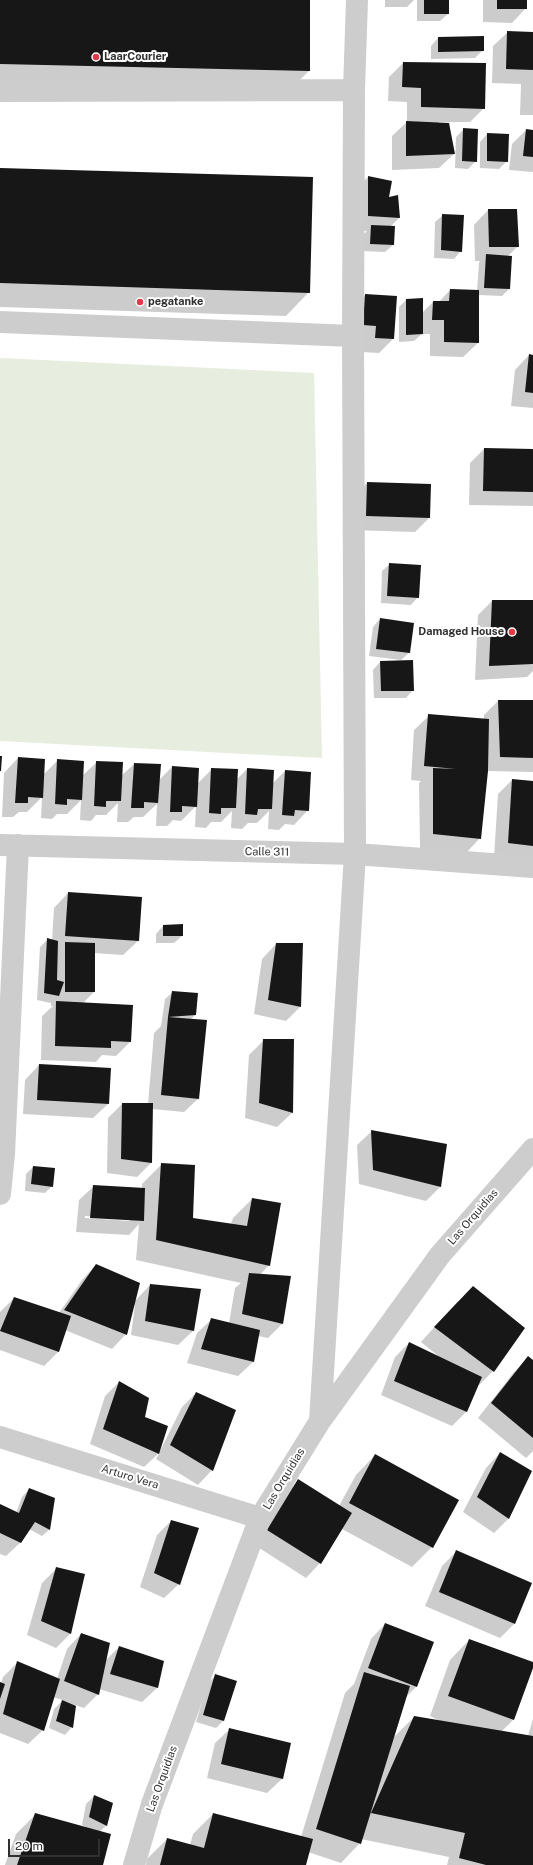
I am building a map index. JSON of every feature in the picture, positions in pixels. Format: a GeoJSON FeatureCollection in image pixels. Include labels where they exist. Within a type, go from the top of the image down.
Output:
{"type":"FeatureCollection","features":[{"type":"Feature","properties":{"kind":"street"},"geometry":{"type":"LineString","coordinates":[[320,1421],[355,854],[353,336],[354,90],[357,0]]}},
{"type":"Feature","properties":{"kind":"street"},"geometry":{"type":"LineString","coordinates":[[0,92],[354,90]]}},
{"type":"Feature","properties":{"kind":"street"},"geometry":{"type":"LineString","coordinates":[[0,322],[353,336]]}},
{"type":"Feature","properties":{"kind":"street"},"geometry":{"type":"LineString","coordinates":[[0,1194],[4,1154],[9,845]]}},
{"type":"Feature","properties":{"kind":"street","name":"Calle 311"},"geometry":{"type":"LineString","coordinates":[[9,845],[355,854],[533,866]]}},
{"type":"Feature","properties":{"kind":"street","name":"Las Orquidias"},"geometry":{"type":"LineString","coordinates":[[134,1865],[152,1804],[260,1518],[320,1421],[440,1255],[533,1149]]}},
{"type":"Feature","properties":{"kind":"street","name":"Arturo Vera"},"geometry":{"type":"LineString","coordinates":[[0,1437],[260,1518]]}},
{"type":"Feature","properties":{"kind":"shaded area"},"geometry":{"type":"Polygon","coordinates":[[[0,358],[314,373],[322,758],[0,741],[0,358]]]}},
{"type":"Feature","properties":{"kind":"building"},"geometry":{"type":"Polygon","coordinates":[[[0,0],[310,0],[310,71],[0,64],[0,0]]]}},
{"type":"Feature","properties":{"kind":"building"},"geometry":{"type":"Polygon","coordinates":[[[424,0],[449,0],[449,14],[424,14],[424,0]]]}},
{"type":"Feature","properties":{"kind":"building"},"geometry":{"type":"Polygon","coordinates":[[[497,0],[527,0],[527,9],[497,9],[497,0]]]}},
{"type":"Feature","properties":{"kind":"building"},"geometry":{"type":"Polygon","coordinates":[[[507,31],[533,32],[533,70],[506,69],[507,31]]]}},
{"type":"Feature","properties":{"kind":"building"},"geometry":{"type":"Polygon","coordinates":[[[484,36],[484,51],[438,52],[438,37],[484,36]]]}},
{"type":"Feature","properties":{"kind":"building"},"geometry":{"type":"Polygon","coordinates":[[[403,62],[486,63],[485,109],[421,107],[421,88],[402,87],[403,62]]]}},
{"type":"Feature","properties":{"kind":"building"},"geometry":{"type":"Polygon","coordinates":[[[406,121],[449,123],[455,154],[406,156],[406,121]]]}},
{"type":"Feature","properties":{"kind":"building"},"geometry":{"type":"Polygon","coordinates":[[[463,128],[478,129],[477,162],[462,161],[463,128]]]}},
{"type":"Feature","properties":{"kind":"building"},"geometry":{"type":"Polygon","coordinates":[[[526,129],[533,130],[533,157],[523,156],[526,129]]]}},
{"type":"Feature","properties":{"kind":"building"},"geometry":{"type":"Polygon","coordinates":[[[487,133],[509,134],[508,162],[487,161],[487,133]]]}},
{"type":"Feature","properties":{"kind":"building"},"geometry":{"type":"Polygon","coordinates":[[[0,168],[313,177],[310,293],[0,283],[0,168]]]}},
{"type":"Feature","properties":{"kind":"building"},"geometry":{"type":"Polygon","coordinates":[[[368,176],[392,181],[389,197],[398,195],[400,218],[368,216],[368,176]]]}},
{"type":"Feature","properties":{"kind":"building"},"geometry":{"type":"Polygon","coordinates":[[[488,209],[517,209],[519,247],[489,247],[488,209]]]}},
{"type":"Feature","properties":{"kind":"building"},"geometry":{"type":"Polygon","coordinates":[[[442,214],[464,215],[462,252],[441,250],[442,214]]]}},
{"type":"Feature","properties":{"kind":"building"},"geometry":{"type":"Polygon","coordinates":[[[371,225],[395,226],[394,245],[370,244],[371,225]]]}},
{"type":"Feature","properties":{"kind":"building"},"geometry":{"type":"Polygon","coordinates":[[[486,254],[512,256],[510,289],[484,288],[486,254]]]}},
{"type":"Feature","properties":{"kind":"building"},"geometry":{"type":"Polygon","coordinates":[[[450,289],[479,290],[479,343],[444,342],[444,320],[432,320],[433,301],[449,301],[450,289]]]}},
{"type":"Feature","properties":{"kind":"building"},"geometry":{"type":"Polygon","coordinates":[[[365,294],[397,296],[394,339],[375,338],[376,326],[363,325],[365,294]]]}},
{"type":"Feature","properties":{"kind":"building"},"geometry":{"type":"Polygon","coordinates":[[[423,298],[423,334],[406,335],[406,299],[423,298]]]}},
{"type":"Feature","properties":{"kind":"building"},"geometry":{"type":"Polygon","coordinates":[[[529,354],[533,355],[533,393],[525,392],[529,354]]]}},
{"type":"Feature","properties":{"kind":"building"},"geometry":{"type":"Polygon","coordinates":[[[484,448],[533,449],[533,492],[483,491],[484,448]]]}},
{"type":"Feature","properties":{"kind":"building"},"geometry":{"type":"Polygon","coordinates":[[[367,482],[431,484],[430,518],[366,516],[367,482]]]}},
{"type":"Feature","properties":{"kind":"building"},"geometry":{"type":"Polygon","coordinates":[[[389,563],[421,565],[419,598],[387,596],[389,563]]]}},
{"type":"Feature","properties":{"kind":"building","name":"Damaged House"},"geometry":{"type":"Polygon","coordinates":[[[492,600],[533,600],[533,664],[489,666],[492,600]]]}},
{"type":"Feature","properties":{"kind":"building"},"geometry":{"type":"Polygon","coordinates":[[[380,618],[414,623],[410,653],[376,649],[380,618]]]}},
{"type":"Feature","properties":{"kind":"building"},"geometry":{"type":"Polygon","coordinates":[[[413,660],[414,691],[381,691],[380,661],[413,660]]]}},
{"type":"Feature","properties":{"kind":"building"},"geometry":{"type":"Polygon","coordinates":[[[498,700],[533,700],[533,758],[500,757],[498,700]]]}},
{"type":"Feature","properties":{"kind":"building"},"geometry":{"type":"Polygon","coordinates":[[[428,714],[489,719],[488,771],[481,839],[433,834],[433,768],[456,769],[424,766],[428,714]]]}},
{"type":"Feature","properties":{"kind":"building"},"geometry":{"type":"Polygon","coordinates":[[[0,756],[2,756],[1,771],[0,771],[0,756]]]}},
{"type":"Feature","properties":{"kind":"building"},"geometry":{"type":"Polygon","coordinates":[[[18,757],[45,759],[43,798],[28,797],[28,803],[15,803],[18,757]]]}},
{"type":"Feature","properties":{"kind":"building"},"geometry":{"type":"Polygon","coordinates":[[[57,759],[84,761],[82,800],[67,799],[67,805],[55,804],[57,759]]]}},
{"type":"Feature","properties":{"kind":"building"},"geometry":{"type":"Polygon","coordinates":[[[96,761],[123,762],[121,801],[106,801],[106,807],[94,806],[96,761]]]}},
{"type":"Feature","properties":{"kind":"building"},"geometry":{"type":"Polygon","coordinates":[[[134,763],[161,764],[158,803],[144,802],[144,808],[131,808],[134,763]]]}},
{"type":"Feature","properties":{"kind":"building"},"geometry":{"type":"Polygon","coordinates":[[[172,766],[199,768],[197,807],[182,806],[182,812],[170,812],[172,766]]]}},
{"type":"Feature","properties":{"kind":"building"},"geometry":{"type":"Polygon","coordinates":[[[211,768],[238,769],[236,808],[221,808],[221,814],[209,813],[211,768]]]}},
{"type":"Feature","properties":{"kind":"building"},"geometry":{"type":"Polygon","coordinates":[[[247,768],[274,770],[272,809],[258,809],[257,815],[245,814],[247,768]]]}},
{"type":"Feature","properties":{"kind":"building"},"geometry":{"type":"Polygon","coordinates":[[[285,770],[311,772],[309,811],[295,810],[294,816],[282,815],[285,770]]]}},
{"type":"Feature","properties":{"kind":"building"},"geometry":{"type":"Polygon","coordinates":[[[512,779],[533,781],[533,846],[508,843],[512,779]]]}},
{"type":"Feature","properties":{"kind":"building"},"geometry":{"type":"Polygon","coordinates":[[[68,892],[142,897],[139,941],[65,936],[68,892]]]}},
{"type":"Feature","properties":{"kind":"building"},"geometry":{"type":"Polygon","coordinates":[[[183,924],[183,936],[163,936],[163,925],[183,924]]]}},
{"type":"Feature","properties":{"kind":"building"},"geometry":{"type":"Polygon","coordinates":[[[47,938],[58,941],[57,980],[64,982],[59,996],[44,993],[47,938]]]}},
{"type":"Feature","properties":{"kind":"building"},"geometry":{"type":"Polygon","coordinates":[[[65,942],[95,943],[95,992],[65,992],[65,942]]]}},
{"type":"Feature","properties":{"kind":"building"},"geometry":{"type":"Polygon","coordinates":[[[276,943],[303,943],[301,1007],[268,1000],[276,943]]]}},
{"type":"Feature","properties":{"kind":"building"},"geometry":{"type":"Polygon","coordinates":[[[172,991],[198,993],[196,1015],[168,1017],[172,991]]]}},
{"type":"Feature","properties":{"kind":"building"},"geometry":{"type":"Polygon","coordinates":[[[56,1001],[133,1005],[131,1042],[111,1041],[111,1048],[55,1046],[56,1001]]]}},
{"type":"Feature","properties":{"kind":"building"},"geometry":{"type":"Polygon","coordinates":[[[168,1017],[207,1020],[199,1099],[161,1095],[168,1017]]]}},
{"type":"Feature","properties":{"kind":"building"},"geometry":{"type":"Polygon","coordinates":[[[263,1039],[294,1039],[293,1113],[259,1103],[263,1039]]]}},
{"type":"Feature","properties":{"kind":"building"},"geometry":{"type":"Polygon","coordinates":[[[39,1064],[111,1068],[109,1104],[37,1100],[39,1064]]]}},
{"type":"Feature","properties":{"kind":"building"},"geometry":{"type":"Polygon","coordinates":[[[122,1103],[153,1103],[152,1163],[121,1159],[122,1103]]]}},
{"type":"Feature","properties":{"kind":"building"},"geometry":{"type":"Polygon","coordinates":[[[371,1130],[447,1144],[441,1187],[373,1170],[371,1130]]]}},
{"type":"Feature","properties":{"kind":"building"},"geometry":{"type":"Polygon","coordinates":[[[161,1163],[195,1165],[193,1218],[247,1226],[252,1198],[281,1203],[270,1266],[156,1240],[161,1163]]]}},
{"type":"Feature","properties":{"kind":"building"},"geometry":{"type":"Polygon","coordinates":[[[33,1166],[55,1168],[53,1187],[31,1184],[33,1166]]]}},
{"type":"Feature","properties":{"kind":"building"},"geometry":{"type":"Polygon","coordinates":[[[93,1185],[145,1188],[144,1221],[90,1218],[93,1185]]]}},
{"type":"Feature","properties":{"kind":"building"},"geometry":{"type":"Polygon","coordinates":[[[96,1264],[140,1283],[127,1335],[64,1310],[96,1264]]]}},
{"type":"Feature","properties":{"kind":"building"},"geometry":{"type":"Polygon","coordinates":[[[249,1273],[291,1276],[283,1324],[242,1314],[249,1273]]]}},
{"type":"Feature","properties":{"kind":"building"},"geometry":{"type":"Polygon","coordinates":[[[150,1284],[201,1289],[194,1331],[145,1321],[150,1284]]]}},
{"type":"Feature","properties":{"kind":"building"},"geometry":{"type":"Polygon","coordinates":[[[473,1286],[525,1328],[494,1372],[434,1327],[473,1286]]]}},
{"type":"Feature","properties":{"kind":"building"},"geometry":{"type":"Polygon","coordinates":[[[14,1297],[71,1316],[59,1352],[0,1331],[14,1297]]]}},
{"type":"Feature","properties":{"kind":"building"},"geometry":{"type":"Polygon","coordinates":[[[211,1318],[260,1330],[254,1362],[201,1349],[211,1318]]]}},
{"type":"Feature","properties":{"kind":"building"},"geometry":{"type":"Polygon","coordinates":[[[409,1342],[482,1377],[467,1412],[394,1381],[409,1342]]]}},
{"type":"Feature","properties":{"kind":"building"},"geometry":{"type":"Polygon","coordinates":[[[528,1356],[533,1360],[533,1438],[491,1403],[528,1356]]]}},
{"type":"Feature","properties":{"kind":"building"},"geometry":{"type":"Polygon","coordinates":[[[119,1381],[149,1398],[145,1417],[168,1426],[159,1454],[103,1429],[119,1381]]]}},
{"type":"Feature","properties":{"kind":"building"},"geometry":{"type":"Polygon","coordinates":[[[196,1392],[236,1410],[213,1471],[170,1445],[196,1392]]]}},
{"type":"Feature","properties":{"kind":"building"},"geometry":{"type":"Polygon","coordinates":[[[500,1452],[532,1471],[509,1519],[477,1497],[500,1452]]]}},
{"type":"Feature","properties":{"kind":"building"},"geometry":{"type":"Polygon","coordinates":[[[375,1454],[459,1500],[433,1548],[349,1503],[375,1454]]]}},
{"type":"Feature","properties":{"kind":"building"},"geometry":{"type":"Polygon","coordinates":[[[298,1479],[352,1513],[321,1564],[267,1530],[298,1479]]]}},
{"type":"Feature","properties":{"kind":"building"},"geometry":{"type":"Polygon","coordinates":[[[29,1488],[55,1498],[50,1530],[35,1522],[21,1543],[0,1533],[0,1504],[19,1513],[29,1488]]]}},
{"type":"Feature","properties":{"kind":"building"},"geometry":{"type":"Polygon","coordinates":[[[171,1520],[199,1528],[180,1585],[154,1573],[171,1520]]]}},
{"type":"Feature","properties":{"kind":"building"},"geometry":{"type":"Polygon","coordinates":[[[456,1550],[532,1583],[515,1624],[439,1592],[456,1550]]]}},
{"type":"Feature","properties":{"kind":"building"},"geometry":{"type":"Polygon","coordinates":[[[56,1567],[85,1574],[71,1634],[41,1621],[56,1567]]]}},
{"type":"Feature","properties":{"kind":"building"},"geometry":{"type":"Polygon","coordinates":[[[385,1623],[434,1642],[417,1687],[368,1668],[385,1623]]]}},
{"type":"Feature","properties":{"kind":"building"},"geometry":{"type":"Polygon","coordinates":[[[81,1633],[110,1643],[99,1695],[64,1681],[81,1633]]]}},
{"type":"Feature","properties":{"kind":"building"},"geometry":{"type":"Polygon","coordinates":[[[469,1639],[533,1662],[533,1668],[514,1720],[448,1696],[469,1639]]]}},
{"type":"Feature","properties":{"kind":"building"},"geometry":{"type":"Polygon","coordinates":[[[119,1646],[164,1661],[158,1688],[110,1674],[119,1646]]]}},
{"type":"Feature","properties":{"kind":"building"},"geometry":{"type":"Polygon","coordinates":[[[17,1661],[60,1679],[44,1731],[3,1714],[17,1661]]]}},
{"type":"Feature","properties":{"kind":"building"},"geometry":{"type":"Polygon","coordinates":[[[364,1672],[410,1686],[361,1844],[316,1829],[364,1672]]]}},
{"type":"Feature","properties":{"kind":"building"},"geometry":{"type":"Polygon","coordinates":[[[215,1674],[237,1681],[224,1721],[203,1715],[215,1674]]]}},
{"type":"Feature","properties":{"kind":"building"},"geometry":{"type":"Polygon","coordinates":[[[0,1682],[5,1684],[0,1699],[0,1682]]]}},
{"type":"Feature","properties":{"kind":"building"},"geometry":{"type":"Polygon","coordinates":[[[62,1700],[76,1706],[73,1728],[56,1721],[62,1700]]]}},
{"type":"Feature","properties":{"kind":"building"},"geometry":{"type":"Polygon","coordinates":[[[414,1716],[533,1736],[533,1865],[486,1865],[459,1858],[465,1833],[371,1813],[414,1716]]]}},
{"type":"Feature","properties":{"kind":"building"},"geometry":{"type":"Polygon","coordinates":[[[229,1728],[291,1743],[283,1779],[221,1764],[229,1728]]]}},
{"type":"Feature","properties":{"kind":"building"},"geometry":{"type":"Polygon","coordinates":[[[94,1795],[113,1803],[107,1826],[89,1817],[94,1795]]]}},
{"type":"Feature","properties":{"kind":"building"},"geometry":{"type":"Polygon","coordinates":[[[35,1813],[111,1834],[103,1865],[17,1865],[35,1813]]]}},
{"type":"Feature","properties":{"kind":"building"},"geometry":{"type":"Polygon","coordinates":[[[213,1813],[313,1839],[306,1865],[160,1865],[167,1838],[204,1848],[213,1813]]]}},
{"type":"Feature","properties":{"kind":"place","name":"LaarCourier"},"geometry":{"type":"Point","coordinates":[96,57]}},
{"type":"Feature","properties":{"kind":"place","name":"pegatanke"},"geometry":{"type":"Point","coordinates":[140,302]}},
{"type":"Feature","properties":{"kind":"place","name":"Damaged House"},"geometry":{"type":"Point","coordinates":[512,632]}}]}
